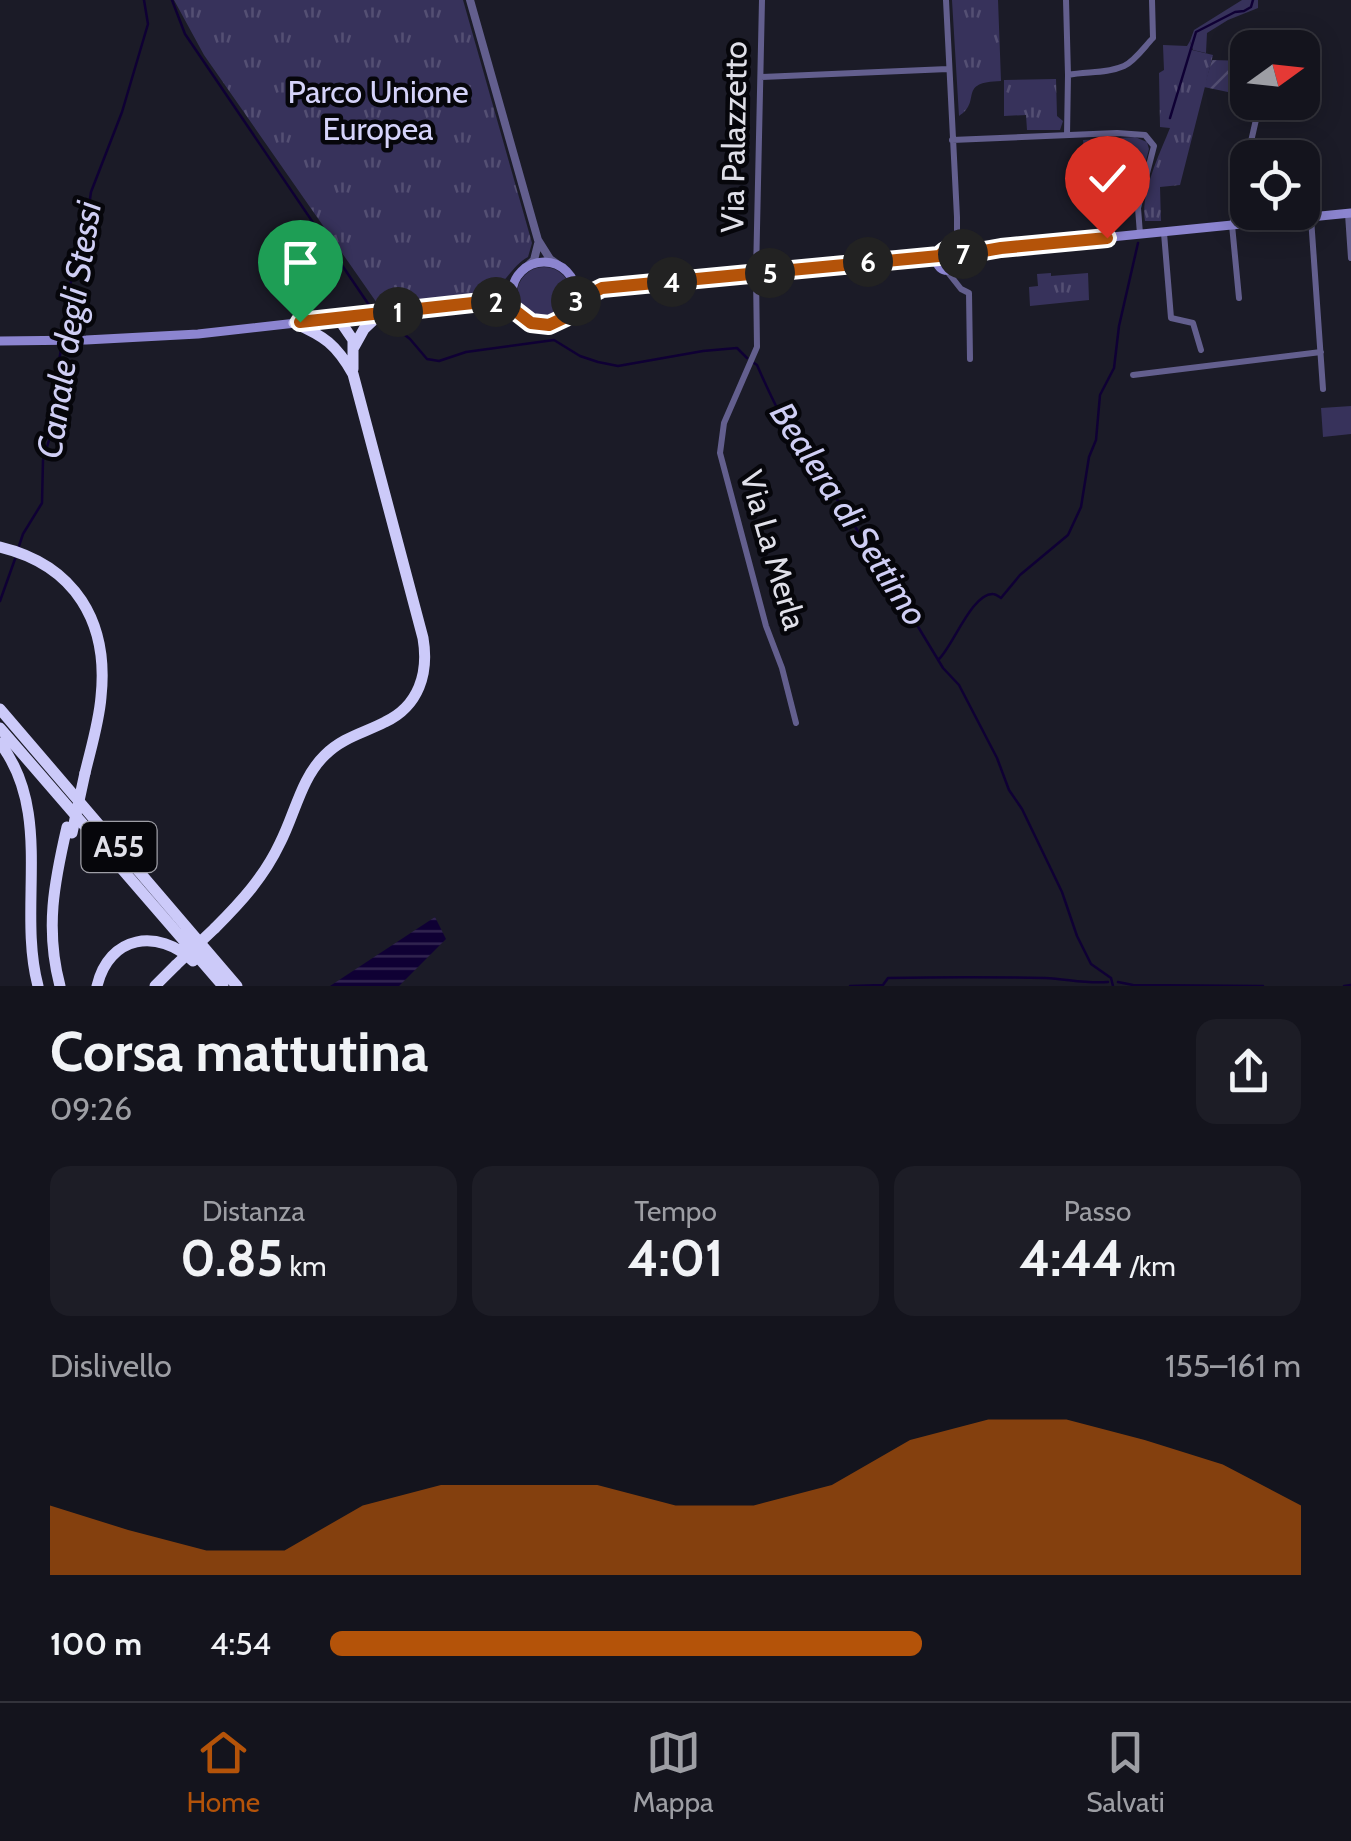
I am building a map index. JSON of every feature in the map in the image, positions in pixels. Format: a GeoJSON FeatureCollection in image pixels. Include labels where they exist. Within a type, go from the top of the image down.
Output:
{"type":"FeatureCollection","features":[{"type":"Feature","properties":{"kind":"highway"},"geometry":{"type":"LineString","coordinates":[[354,348],[364,329],[378,315]]}},
{"type":"Feature","properties":{"kind":"highway"},"geometry":{"type":"LineString","coordinates":[[338,318],[333,332],[336,347],[353,374]]}},
{"type":"Feature","properties":{"kind":"highway"},"geometry":{"type":"LineString","coordinates":[[160,984],[246,897],[271,860],[317,763],[345,739],[400,714],[415,697],[423,679],[422,638],[353,374],[354,348],[350,333],[338,318]]}},
{"type":"Feature","properties":{"kind":"highway"},"geometry":{"type":"LineString","coordinates":[[294,323],[336,347]]}},
{"type":"Feature","properties":{"kind":"highway","name":"A55"},"geometry":{"type":"LineString","coordinates":[[10,554],[39,560],[62,577],[81,600],[98,636],[102,664],[101,702],[70,830],[58,906],[64,986]]}},
{"type":"Feature","properties":{"kind":"highway"},"geometry":{"type":"LineString","coordinates":[[0,698],[44,759]]}},
{"type":"Feature","properties":{"kind":"highway","name":"A55"},"geometry":{"type":"LineString","coordinates":[[0,708],[237,986]]}},
{"type":"Feature","properties":{"kind":"highway","name":"A55"},"geometry":{"type":"LineString","coordinates":[[0,728],[221,984]]}},
{"type":"Feature","properties":{"kind":"highway"},"geometry":{"type":"LineString","coordinates":[[0,743],[16,770],[30,826],[30,934],[38,986]]}},
{"type":"Feature","properties":{"kind":"highway"},"geometry":{"type":"LineString","coordinates":[[97,986],[110,959],[143,940],[179,948],[221,984]]}},
{"type":"Feature","properties":{"kind":"main road"},"geometry":{"type":"LineString","coordinates":[[1320,217],[1349,214]]}},
{"type":"Feature","properties":{"kind":"main road"},"geometry":{"type":"LineString","coordinates":[[573,281],[602,288],[916,256],[949,260],[978,252],[1230,225]]}},
{"type":"Feature","properties":{"kind":"main road"},"geometry":{"type":"LineString","coordinates":[[0,341],[198,334],[491,301],[517,311],[531,323],[549,325],[566,317],[576,291],[560,266],[542,262],[524,269],[513,285],[491,301]]}},
{"type":"Feature","properties":{"kind":"main road"},"geometry":{"type":"LineString","coordinates":[[513,285],[517,311]]}},
{"type":"Feature","properties":{"kind":"main road"},"geometry":{"type":"LineString","coordinates":[[574,302],[602,288]]}},
{"type":"Feature","properties":{"kind":"street"},"geometry":{"type":"LineString","coordinates":[[470,0],[538,240],[534,260],[524,269]]}},
{"type":"Feature","properties":{"kind":"street","name":"Via Palazzetto"},"geometry":{"type":"LineString","coordinates":[[756,274],[762,0]]}},
{"type":"Feature","properties":{"kind":"street"},"geometry":{"type":"LineString","coordinates":[[946,0],[957,238],[949,260],[961,289],[969,294],[970,358]]}},
{"type":"Feature","properties":{"kind":"street"},"geometry":{"type":"LineString","coordinates":[[1066,0],[1066,135]]}},
{"type":"Feature","properties":{"kind":"street"},"geometry":{"type":"LineString","coordinates":[[1068,75],[1126,65],[1153,38],[1152,0]]}},
{"type":"Feature","properties":{"kind":"street"},"geometry":{"type":"LineString","coordinates":[[761,78],[948,69]]}},
{"type":"Feature","properties":{"kind":"street"},"geometry":{"type":"LineString","coordinates":[[952,140],[1138,133],[1149,138],[1154,146],[1138,208],[1140,235]]}},
{"type":"Feature","properties":{"kind":"street"},"geometry":{"type":"LineString","coordinates":[[1349,214],[1351,258]]}},
{"type":"Feature","properties":{"kind":"street"},"geometry":{"type":"LineString","coordinates":[[1232,230],[1239,298]]}},
{"type":"Feature","properties":{"kind":"street"},"geometry":{"type":"LineString","coordinates":[[1312,230],[1323,389]]}},
{"type":"Feature","properties":{"kind":"street"},"geometry":{"type":"LineString","coordinates":[[1164,233],[1171,318],[1193,323],[1202,358]]}},
{"type":"Feature","properties":{"kind":"street"},"geometry":{"type":"LineString","coordinates":[[538,240],[550,259],[560,266]]}},
{"type":"Feature","properties":{"kind":"street","name":"Via La Merla"},"geometry":{"type":"LineString","coordinates":[[756,274],[757,347],[724,423],[720,452],[796,723]]}},
{"type":"Feature","properties":{"kind":"street"},"geometry":{"type":"LineString","coordinates":[[1132,375],[1202,358],[1321,352]]}},
{"type":"Feature","properties":{"kind":"green space","name":"Parco Unione Europea"},"geometry":{"type":"Polygon","coordinates":[[[174,0],[463,0],[532,243],[528,257],[492,292],[379,306],[204,55],[174,0]]]}},
{"type":"Feature","properties":{"kind":"green space"},"geometry":{"type":"Polygon","coordinates":[[[952,0],[998,0],[1001,81],[987,82],[974,89],[966,110],[959,116],[952,0]]]}},
{"type":"Feature","properties":{"kind":"green space"},"geometry":{"type":"Polygon","coordinates":[[[1242,0],[1258,0],[1258,8],[1207,33],[1206,53],[1193,50],[1190,41],[1194,30],[1242,0]]]}},
{"type":"Feature","properties":{"kind":"green space"},"geometry":{"type":"Polygon","coordinates":[[[1190,41],[1192,50],[1213,55],[1180,185],[1160,187],[1161,221],[1145,221],[1148,186],[1170,128],[1160,127],[1163,45],[1187,46],[1190,41]]]}},
{"type":"Feature","properties":{"kind":"green space"},"geometry":{"type":"Polygon","coordinates":[[[1212,60],[1230,61],[1230,92],[1204,87],[1212,60]]]}},
{"type":"Feature","properties":{"kind":"green space"},"geometry":{"type":"Polygon","coordinates":[[[1056,79],[1057,116],[1063,121],[1060,130],[1027,130],[1026,115],[1004,116],[1004,80],[1056,79]]]}},
{"type":"Feature","properties":{"kind":"green space"},"geometry":{"type":"Polygon","coordinates":[[[1135,137],[1147,142],[1149,149],[1143,172],[1087,177],[1083,140],[1135,137]]]}},
{"type":"Feature","properties":{"kind":"green space"},"geometry":{"type":"Polygon","coordinates":[[[544,267],[563,275],[571,294],[563,313],[544,321],[525,313],[517,294],[525,275],[544,267]]]}},
{"type":"Feature","properties":{"kind":"green space"},"geometry":{"type":"Polygon","coordinates":[[[1088,273],[1089,300],[1030,306],[1029,287],[1038,286],[1037,274],[1088,273]]]}},
{"type":"Feature","properties":{"kind":"green space"},"geometry":{"type":"Polygon","coordinates":[[[1351,406],[1351,434],[1323,437],[1321,408],[1351,406]]]}},
{"type":"Feature","properties":{"kind":"shaded area"},"geometry":{"type":"Polygon","coordinates":[[[435,917],[446,939],[399,986],[330,986],[435,917]]]}},
{"type":"Feature","properties":{"kind":"waterway","name":"Canale degli Stessi"},"geometry":{"type":"LineString","coordinates":[[62,335],[91,192],[122,112],[148,24],[144,0]]}},
{"type":"Feature","properties":{"kind":"waterway","name":"Bealera di Settimo"},"geometry":{"type":"LineString","coordinates":[[172,0],[185,34],[376,311]]}},
{"type":"Feature","properties":{"kind":"waterway"},"geometry":{"type":"LineString","coordinates":[[1170,118],[1196,32],[1244,11],[1253,0]]}},
{"type":"Feature","properties":{"kind":"waterway"},"geometry":{"type":"LineString","coordinates":[[939,659],[978,602],[993,594],[1001,598],[1020,575],[1068,535],[1081,507],[1089,457],[1096,440],[1100,395],[1114,368],[1119,326],[1138,243]]}},
{"type":"Feature","properties":{"kind":"waterway","name":"Bealera di Settimo"},"geometry":{"type":"LineString","coordinates":[[382,317],[410,339],[427,359],[439,361],[466,352],[554,340],[580,356],[618,366],[737,348],[747,358]]}},
{"type":"Feature","properties":{"kind":"waterway","name":"Canale degli Stessi"},"geometry":{"type":"LineString","coordinates":[[19,546],[42,503],[43,460],[50,437],[62,343]]}},
{"type":"Feature","properties":{"kind":"waterway","name":"Bealera di Settimo"},"geometry":{"type":"LineString","coordinates":[[754,363],[792,434],[888,577],[943,668],[959,685],[1062,892],[1091,964],[1111,978],[1113,986]]}},
{"type":"Feature","properties":{"kind":"waterway","name":"Canale degli Stessi"},"geometry":{"type":"LineString","coordinates":[[0,601],[15,559]]}},
{"type":"Feature","properties":{"kind":"waterway"},"geometry":{"type":"LineString","coordinates":[[850,986],[883,985],[888,978],[1108,982]]}},
{"type":"Feature","properties":{"kind":"waterway"},"geometry":{"type":"LineString","coordinates":[[1118,982],[1263,986]]}},
{"type":"Feature","properties":{"kind":"waterway"},"geometry":{"type":"LineString","coordinates":[[1344,986],[1351,985]]}},
{"type":"Feature","properties":{"kind":"route"},"geometry":{"type":"LineString","coordinates":[[300,322],[491,301],[509,306],[531,323],[549,325],[566,317],[574,302],[602,288],[939,256],[945,251],[956,256],[1107,238]]}}]}
